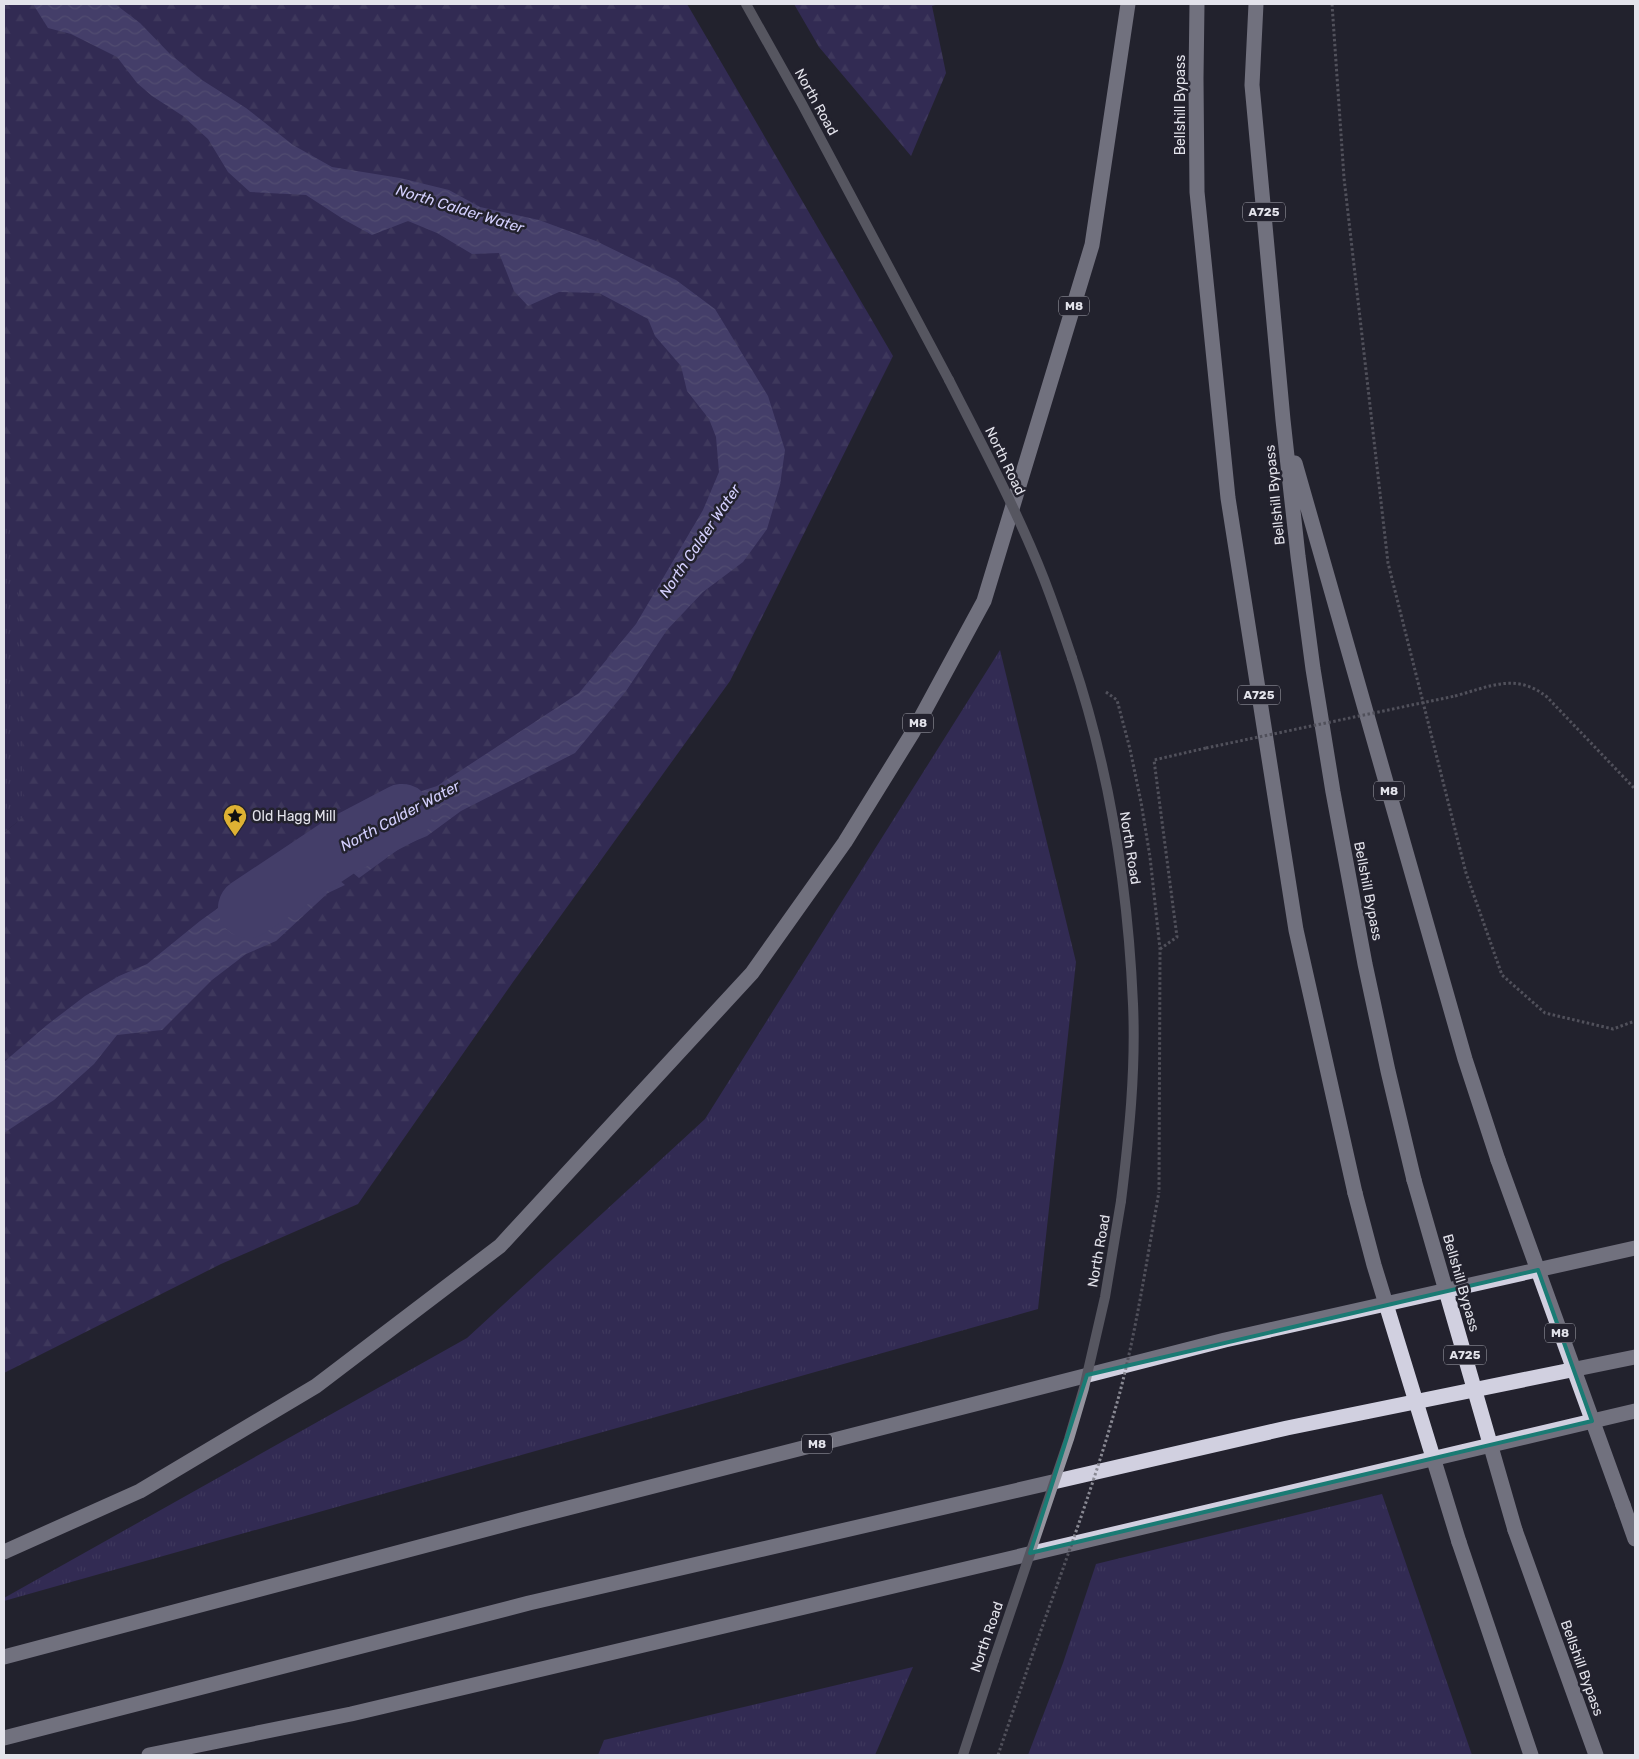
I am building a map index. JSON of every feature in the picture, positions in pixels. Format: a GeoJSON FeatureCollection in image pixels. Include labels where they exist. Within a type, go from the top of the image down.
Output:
{"type":"FeatureCollection","features":[{"type":"Feature","properties":{"kind":"highway","name":"M8"},"geometry":{"type":"LineString","coordinates":[[4,1552],[140,1491],[316,1386],[500,1246],[752,973],[845,842],[913,732],[984,601],[1092,245],[1128,4]]}},
{"type":"Feature","properties":{"kind":"highway","name":"Bellshill Bypass"},"geometry":{"type":"LineString","coordinates":[[1197,4],[1197,192],[1228,498],[1296,930],[1355,1193],[1374,1265],[1459,1542],[1531,1755]]}},
{"type":"Feature","properties":{"kind":"highway","name":"Bellshill Bypass"},"geometry":{"type":"LineString","coordinates":[[1256,4],[1252,85],[1283,420],[1298,556],[1313,669],[1333,792],[1365,964],[1414,1180],[1516,1530],[1596,1755]]}},
{"type":"Feature","properties":{"kind":"highway","name":"M8"},"geometry":{"type":"LineString","coordinates":[[1283,420],[1465,1059],[1498,1160],[1635,1539]]}},
{"type":"Feature","properties":{"kind":"highway","name":"M8"},"geometry":{"type":"LineString","coordinates":[[4,1657],[511,1522],[1225,1340],[1635,1248]]}},
{"type":"Feature","properties":{"kind":"highway"},"geometry":{"type":"LineString","coordinates":[[4,1738],[539,1600],[1286,1428],[1635,1357]]}},
{"type":"Feature","properties":{"kind":"highway"},"geometry":{"type":"LineString","coordinates":[[149,1755],[361,1711],[1635,1411]]}},
{"type":"Feature","properties":{"kind":"main road","name":"North Road"},"geometry":{"type":"LineString","coordinates":[[746,4],[802,104],[996,470],[1044,578],[1072,658],[1097,746],[1113,821],[1129,946],[1133,1006],[1129,1135],[1121,1201],[1105,1297],[1084,1388],[1069,1439],[963,1755]]}},
{"type":"Feature","properties":{"kind":"path"},"geometry":{"type":"LineString","coordinates":[[1332,4],[1344,178],[1388,562],[1466,874],[1502,975],[1546,1013],[1613,1029],[1635,1021]]}},
{"type":"Feature","properties":{"kind":"path"},"geometry":{"type":"LineString","coordinates":[[1160,949],[1176,937],[1154,760],[1455,696],[1503,684],[1520,683],[1536,688],[1547,697],[1635,789]]}},
{"type":"Feature","properties":{"kind":"path"},"geometry":{"type":"LineString","coordinates":[[998,1755],[1104,1446],[1133,1334],[1159,1192]]}},
{"type":"Feature","properties":{"kind":"highlighted area"},"geometry":{"type":"Polygon","coordinates":[[[1538,1270],[1592,1421],[1030,1553],[1087,1375],[1538,1270]]]}},
{"type":"Feature","properties":{"kind":"green space"},"geometry":{"type":"Polygon","coordinates":[[[4,4],[687,4],[893,356],[730,681],[513,982],[358,1204],[221,1264],[4,1373],[4,833],[24,816],[18,548],[4,516],[4,4]]]}},
{"type":"Feature","properties":{"kind":"green space"},"geometry":{"type":"Polygon","coordinates":[[[794,4],[939,4],[932,6],[946,73],[911,156],[819,47],[794,4]]]}},
{"type":"Feature","properties":{"kind":"green space"},"geometry":{"type":"Polygon","coordinates":[[[4,509],[26,552],[38,805],[4,833],[4,509]]]}},
{"type":"Feature","properties":{"kind":"green space"},"geometry":{"type":"Polygon","coordinates":[[[1000,650],[1076,962],[1038,1309],[4,1601],[4,1598],[467,1338],[705,1119],[1000,650]]]}},
{"type":"Feature","properties":{"kind":"green space"},"geometry":{"type":"Polygon","coordinates":[[[1382,1494],[1472,1755],[1028,1755],[1063,1663],[1096,1564],[1382,1494]]]}},
{"type":"Feature","properties":{"kind":"green space"},"geometry":{"type":"Polygon","coordinates":[[[913,1667],[875,1755],[598,1755],[604,1740],[913,1667]]]}},
{"type":"Feature","properties":{"kind":"water"},"geometry":{"type":"Polygon","coordinates":[[[33,4],[115,4],[140,23],[170,54],[202,80],[246,108],[293,145],[332,167],[400,178],[449,190],[480,207],[539,220],[596,241],[676,280],[715,309],[768,396],[785,450],[780,485],[767,529],[743,562],[703,592],[667,630],[626,691],[575,753],[461,811],[427,836],[403,846],[359,878],[312,838],[354,826],[391,801],[437,786],[579,693],[636,624],[703,510],[719,472],[716,437],[709,419],[687,391],[681,366],[655,336],[648,319],[599,293],[559,292],[528,306],[514,291],[499,253],[472,254],[437,233],[408,221],[372,235],[306,195],[250,192],[228,172],[208,139],[183,116],[152,96],[137,83],[117,57],[71,34],[48,28],[33,4]]]}},
{"type":"Feature","properties":{"kind":"water"},"geometry":{"type":"Polygon","coordinates":[[[299,846],[345,885],[328,893],[276,941],[246,954],[212,980],[162,1030],[117,1035],[94,1064],[54,1100],[4,1133],[4,1062],[47,1025],[85,996],[119,976],[147,964],[299,846]]]}},
{"type":"Feature","properties":{"kind":"waterway","name":"North Calder Water"},"geometry":{"type":"LineString","coordinates":[[248,908],[341,846],[402,814]]}},
{"type":"Feature","properties":{"kind":"place","name":"Old Hagg Mill"},"geometry":{"type":"Point","coordinates":[235,837]}}]}
